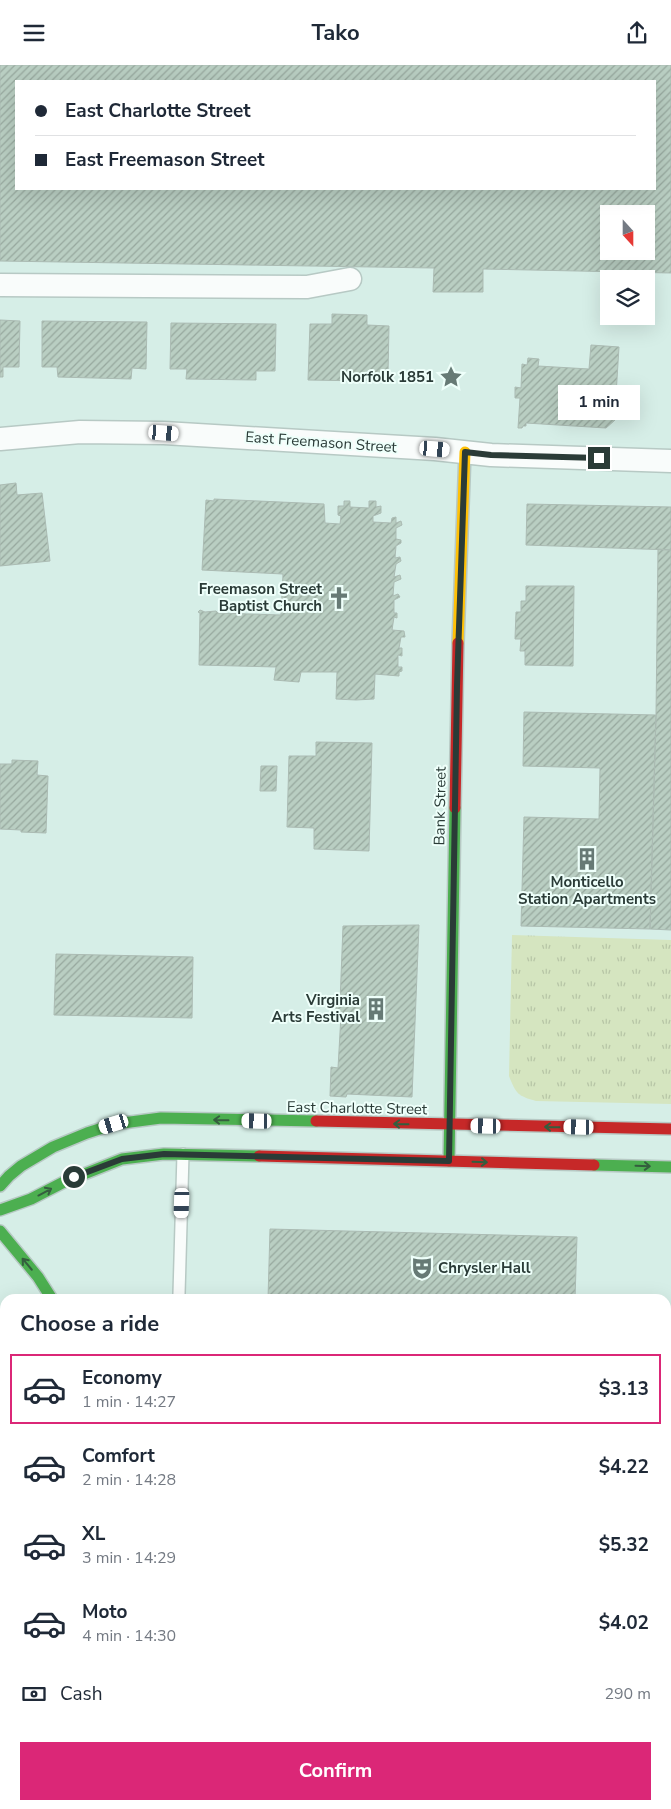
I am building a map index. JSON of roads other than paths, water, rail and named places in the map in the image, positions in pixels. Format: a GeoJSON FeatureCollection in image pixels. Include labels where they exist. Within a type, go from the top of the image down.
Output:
{"type":"FeatureCollection","features":[{"type":"Feature","properties":{"kind":"street"},"geometry":{"type":"LineString","coordinates":[[0,285],[307,287],[350,279]]}},
{"type":"Feature","properties":{"kind":"street","name":"East Freemason Street"},"geometry":{"type":"LineString","coordinates":[[0,439],[80,432],[164,433],[491,455],[671,461]]}},
{"type":"Feature","properties":{"kind":"street","name":"Bank Street"},"geometry":{"type":"LineString","coordinates":[[449,1161],[457,686],[465,452]]}},
{"type":"Feature","properties":{"kind":"street","name":"East Charlotte Street"},"geometry":{"type":"LineString","coordinates":[[0,1186],[5,1178],[32,1159],[84,1134],[114,1124],[161,1118],[671,1129]]}},
{"type":"Feature","properties":{"kind":"street"},"geometry":{"type":"LineString","coordinates":[[0,1210],[32,1199],[85,1172],[122,1159],[164,1154],[671,1167]]}},
{"type":"Feature","properties":{"kind":"street"},"geometry":{"type":"LineString","coordinates":[[0,1231],[38,1277],[49,1294]]}},
{"type":"Feature","properties":{"kind":"lane"},"geometry":{"type":"LineString","coordinates":[[179,1294],[184,1154]]}},
{"type":"Feature","properties":{"kind":"place","name":"Norfolk 1851"},"geometry":{"type":"Point","coordinates":[451,377]}},
{"type":"Feature","properties":{"kind":"place","name":"Freemason Street Baptist Church"},"geometry":{"type":"Point","coordinates":[339,598]}},
{"type":"Feature","properties":{"kind":"place","name":"Monticello Station Apartments"},"geometry":{"type":"Point","coordinates":[587,859]}},
{"type":"Feature","properties":{"kind":"place","name":"Virginia Arts Festival"},"geometry":{"type":"Point","coordinates":[376,1009]}},
{"type":"Feature","properties":{"kind":"place","name":"Chrysler Hall"},"geometry":{"type":"Point","coordinates":[422,1268]}}]}
